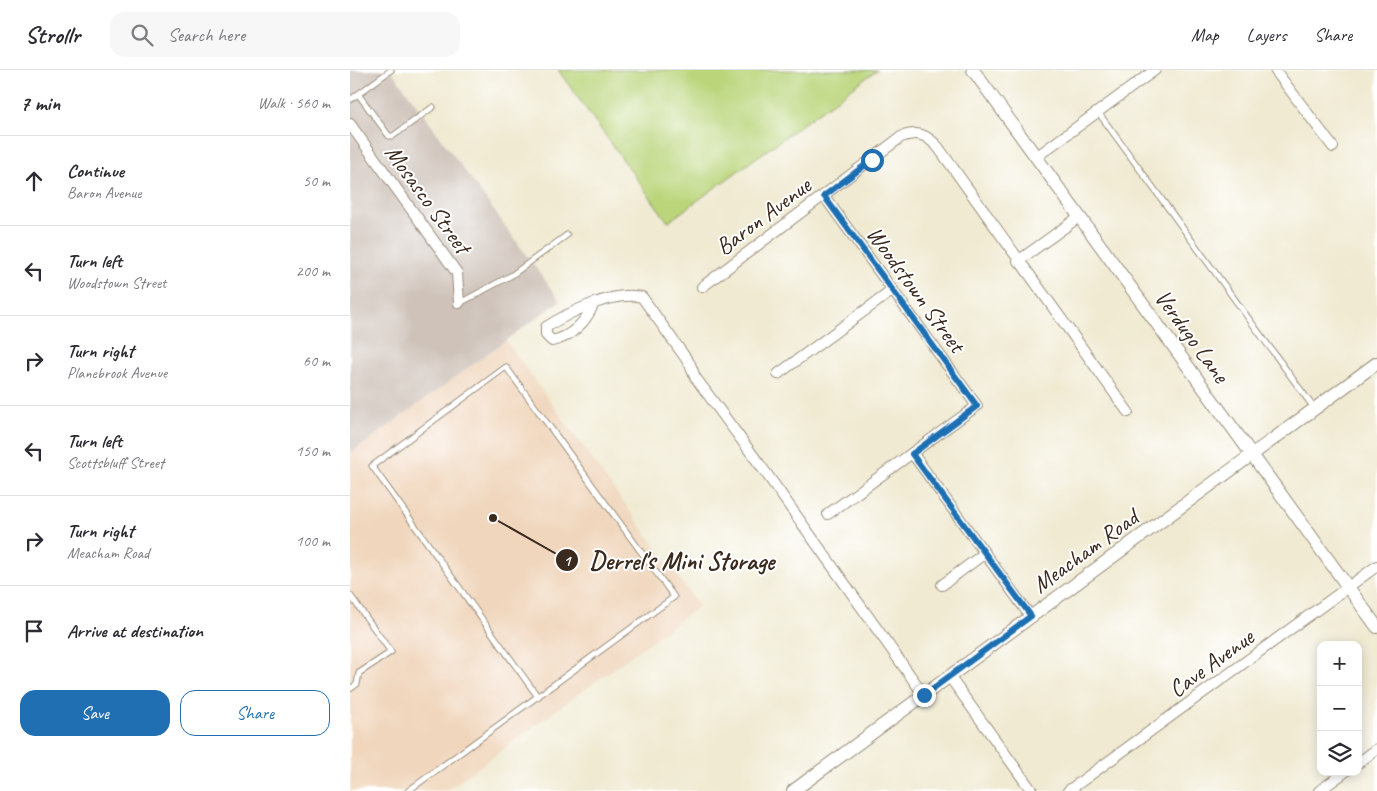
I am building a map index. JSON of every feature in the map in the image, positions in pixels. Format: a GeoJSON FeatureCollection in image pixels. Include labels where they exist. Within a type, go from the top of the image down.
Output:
{"type":"FeatureCollection","features":[{"type":"Feature","properties":{"kind":"street","name":"Verdugo Lane"},"geometry":{"type":"LineString","coordinates":[[973,70],[1377,627]]}},
{"type":"Feature","properties":{"kind":"street"},"geometry":{"type":"LineString","coordinates":[[1036,157],[1098,112],[1142,73],[1155,70]]}},
{"type":"Feature","properties":{"kind":"street"},"geometry":{"type":"LineString","coordinates":[[1275,70],[1333,147]]}},
{"type":"Feature","properties":{"kind":"street","name":"Mosasco Street"},"geometry":{"type":"LineString","coordinates":[[350,124],[457,273],[459,303]]}},
{"type":"Feature","properties":{"kind":"street","name":"Baron Avenue"},"geometry":{"type":"LineString","coordinates":[[702,286],[872,160],[900,137],[917,132],[925,135],[938,147],[1018,261]]}},
{"type":"Feature","properties":{"kind":"street","name":"Woodstown Street"},"geometry":{"type":"LineString","coordinates":[[824,196],[977,406],[912,454]]}},
{"type":"Feature","properties":{"kind":"street"},"geometry":{"type":"LineString","coordinates":[[1079,217],[1018,261],[1128,412]]}},
{"type":"Feature","properties":{"kind":"street"},"geometry":{"type":"LineString","coordinates":[[778,374],[893,290]]}},
{"type":"Feature","properties":{"kind":"street"},"geometry":{"type":"LineString","coordinates":[[593,305],[614,297],[632,294],[642,297],[690,364],[695,377],[766,472],[924,695]]}},
{"type":"Feature","properties":{"kind":"street","name":"Meacham Road"},"geometry":{"type":"LineString","coordinates":[[793,791],[1377,363]]}},
{"type":"Feature","properties":{"kind":"street"},"geometry":{"type":"LineString","coordinates":[[828,514],[912,454],[1031,616]]}},
{"type":"Feature","properties":{"kind":"street"},"geometry":{"type":"LineString","coordinates":[[942,585],[985,553]]}},
{"type":"Feature","properties":{"kind":"street","name":"Cave Avenue"},"geometry":{"type":"LineString","coordinates":[[1068,791],[1377,566]]}},
{"type":"Feature","properties":{"kind":"street"},"geometry":{"type":"LineString","coordinates":[[949,676],[1032,791]]}},
{"type":"Feature","properties":{"kind":"street"},"geometry":{"type":"LineString","coordinates":[[1362,760],[1377,749]]}},
{"type":"Feature","properties":{"kind":"street"},"geometry":{"type":"LineString","coordinates":[[1319,791],[1340,776]]}},
{"type":"Feature","properties":{"kind":"lane"},"geometry":{"type":"LineString","coordinates":[[350,100],[391,70]]}},
{"type":"Feature","properties":{"kind":"lane"},"geometry":{"type":"LineString","coordinates":[[358,94],[389,136],[394,136],[433,107]]}},
{"type":"Feature","properties":{"kind":"lane"},"geometry":{"type":"LineString","coordinates":[[1098,112],[1314,409]]}},
{"type":"Feature","properties":{"kind":"lane"},"geometry":{"type":"LineString","coordinates":[[459,303],[512,275],[567,235]]}},
{"type":"Feature","properties":{"kind":"lane"},"geometry":{"type":"LineString","coordinates":[[408,791],[674,598],[506,367],[372,466],[538,696]]}},
{"type":"Feature","properties":{"kind":"lane"},"geometry":{"type":"LineString","coordinates":[[350,595],[390,652],[359,674],[357,684],[350,689]]}},
{"type":"Feature","properties":{"kind":"shaded area"},"geometry":{"type":"Polygon","coordinates":[[[350,70],[391,70],[560,301],[350,454],[350,70]]]}},
{"type":"Feature","properties":{"kind":"shaded area"},"geometry":{"type":"Polygon","coordinates":[[[506,341],[699,606],[446,791],[350,791],[350,454],[506,341]]]}},
{"type":"Feature","properties":{"kind":"green space"},"geometry":{"type":"Polygon","coordinates":[[[558,70],[877,70],[668,222],[558,70]]]}},
{"type":"Feature","properties":{"kind":"place","name":"Derrel's Mini Storage"},"geometry":{"type":"Point","coordinates":[493,518]}},
{"type":"Feature","properties":{"kind":"route"},"geometry":{"type":"LineString","coordinates":[[872,160],[824,196],[977,406],[912,454],[1031,616],[924,695]]}}]}
